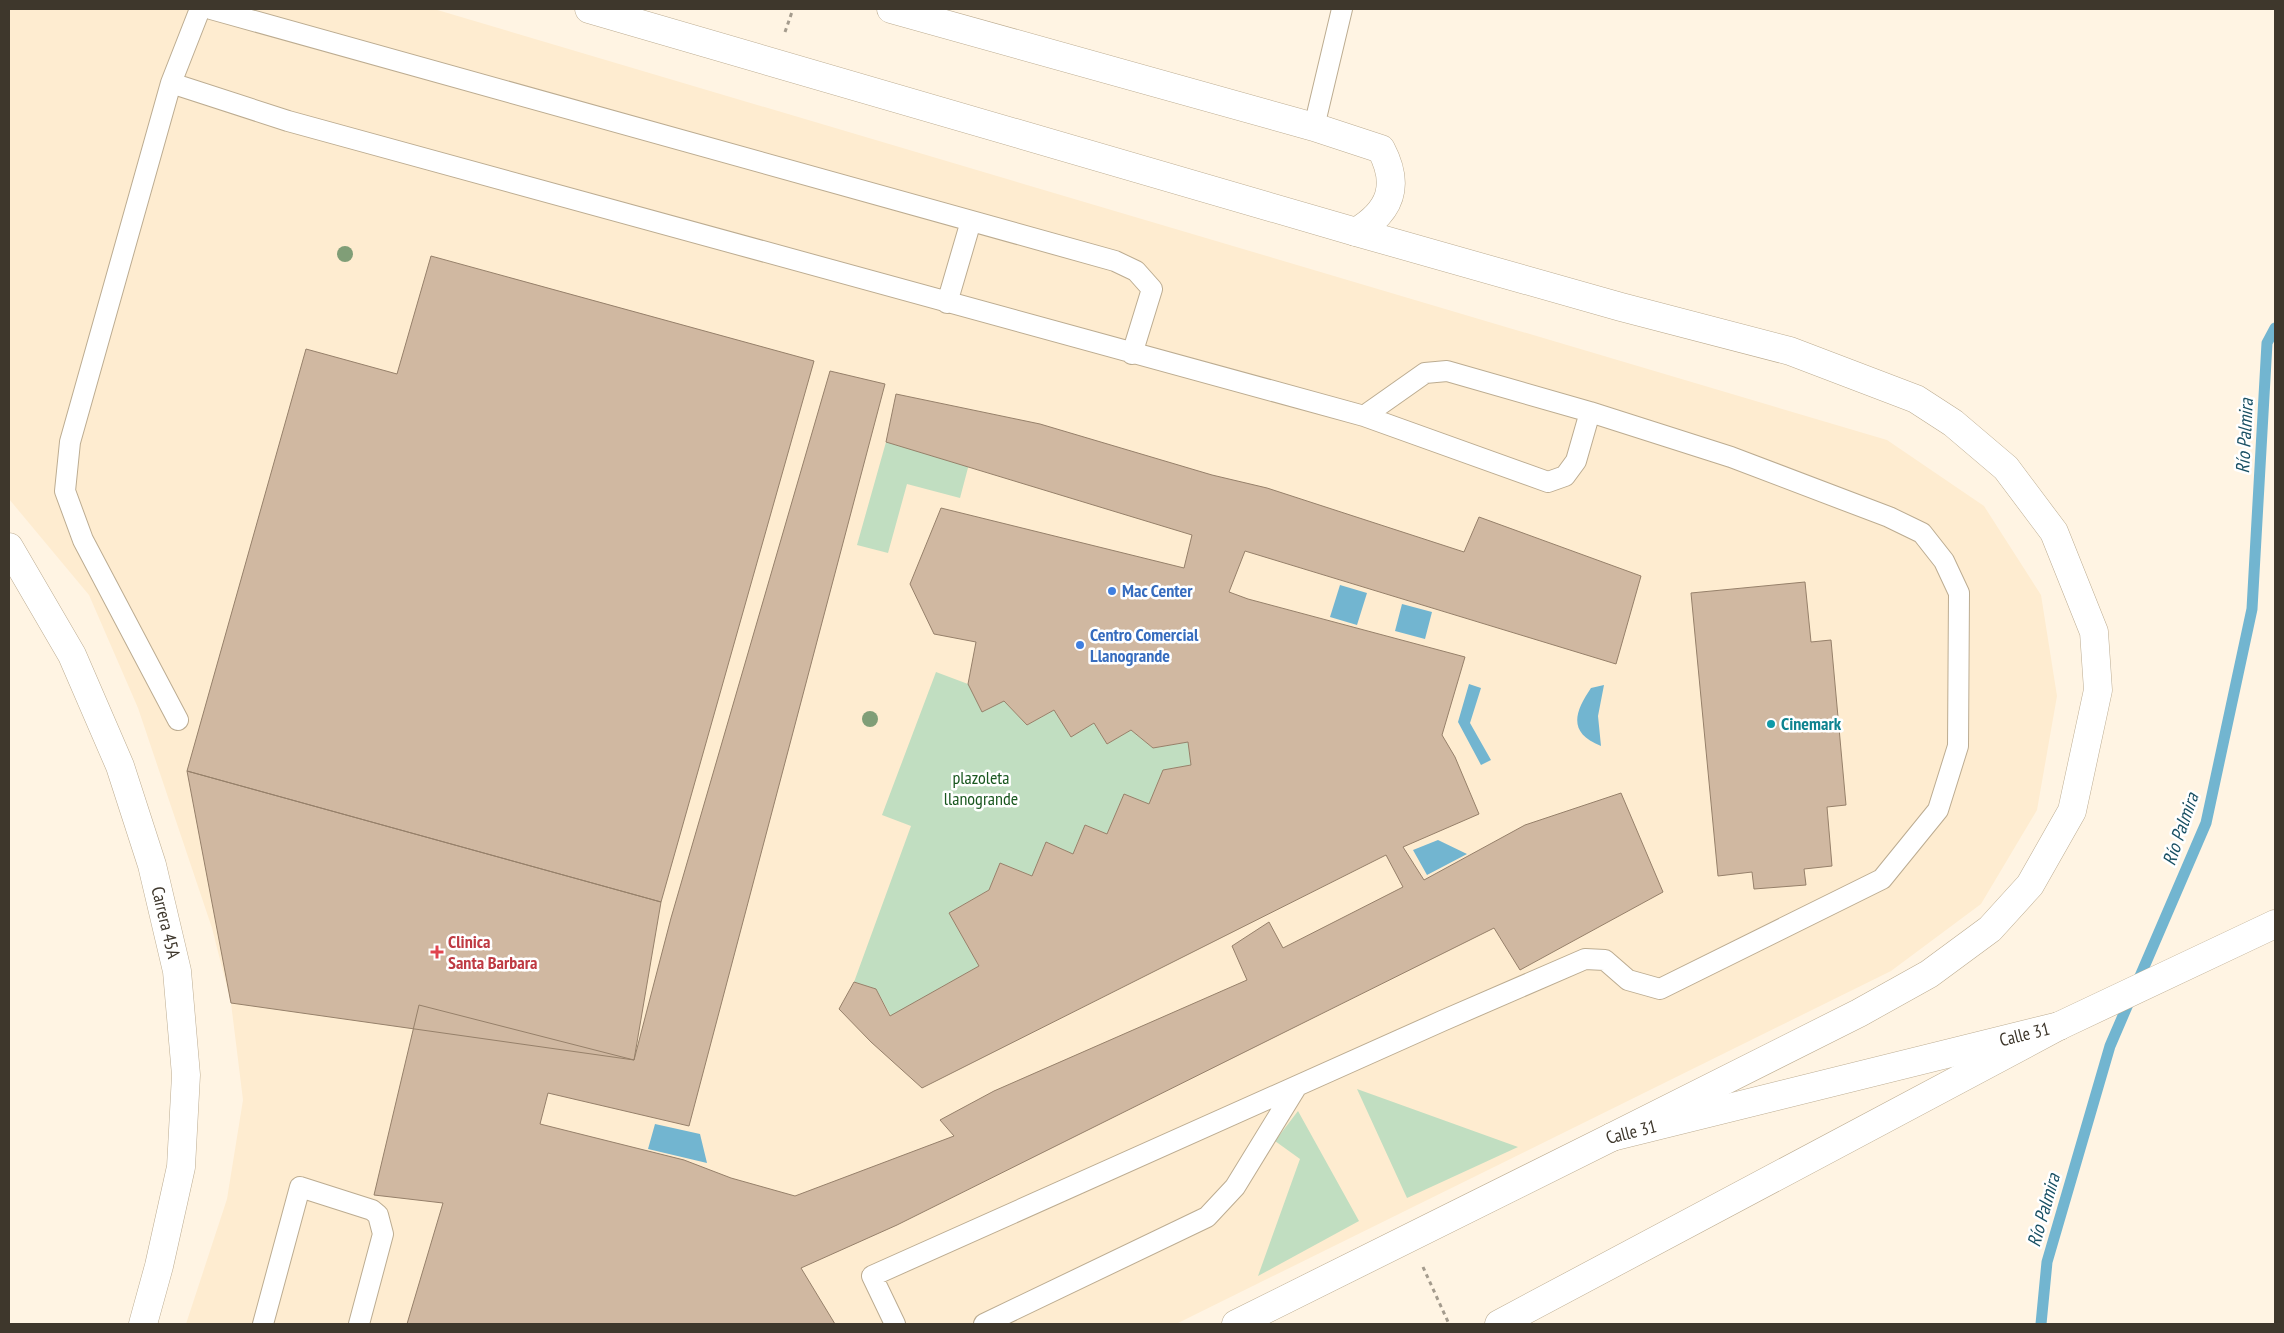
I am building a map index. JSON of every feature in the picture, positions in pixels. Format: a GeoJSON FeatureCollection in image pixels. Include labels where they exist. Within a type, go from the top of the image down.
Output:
{"type":"FeatureCollection","features":[{"type":"Feature","properties":{"kind":"street"},"geometry":{"type":"LineString","coordinates":[[589,9],[1356,232],[1621,307],[1790,351],[1916,400],[1953,423],[2006,468],[2054,532],[2094,632],[2098,690],[2072,811],[2030,885],[1990,929],[1929,974],[1868,1008],[1612,1137]]}},
{"type":"Feature","properties":{"kind":"street"},"geometry":{"type":"LineString","coordinates":[[891,9],[1314,128],[1381,149],[1388,163],[1392,180],[1389,196],[1382,211],[1371,223],[1356,232]]}},
{"type":"Feature","properties":{"kind":"street","name":"Carrera 45A"},"geometry":{"type":"LineString","coordinates":[[9,547],[72,655],[120,766],[152,866],[177,971],[186,1076],[181,1167],[159,1266],[143,1324]]}},
{"type":"Feature","properties":{"kind":"street","name":"Calle 31"},"geometry":{"type":"LineString","coordinates":[[1499,1324],[2060,1026],[2275,924]]}},
{"type":"Feature","properties":{"kind":"street","name":"Calle 31"},"geometry":{"type":"LineString","coordinates":[[1236,1324],[1612,1137],[2060,1026]]}},
{"type":"Feature","properties":{"kind":"lane"},"geometry":{"type":"LineString","coordinates":[[178,720],[83,540],[65,491],[70,442],[170,83],[200,9]]}},
{"type":"Feature","properties":{"kind":"lane"},"geometry":{"type":"LineString","coordinates":[[211,9],[1115,261],[1136,271],[1152,289],[1132,354]]}},
{"type":"Feature","properties":{"kind":"lane"},"geometry":{"type":"LineString","coordinates":[[1314,128],[1342,9]]}},
{"type":"Feature","properties":{"kind":"lane"},"geometry":{"type":"LineString","coordinates":[[170,83],[288,120],[1132,354],[1364,416],[1548,482],[1565,476],[1576,461],[1590,412]]}},
{"type":"Feature","properties":{"kind":"lane"},"geometry":{"type":"LineString","coordinates":[[947,303],[971,221]]}},
{"type":"Feature","properties":{"kind":"lane"},"geometry":{"type":"LineString","coordinates":[[895,1324],[872,1276],[1585,959],[1605,960],[1628,980],[1660,989],[1882,879],[1938,810],[1958,746],[1959,594],[1944,561],[1922,532],[1889,517],[1731,457],[1590,412],[1447,371],[1425,373],[1364,416]]}},
{"type":"Feature","properties":{"kind":"lane"},"geometry":{"type":"LineString","coordinates":[[984,1324],[1207,1217],[1235,1187],[1297,1086]]}},
{"type":"Feature","properties":{"kind":"lane"},"geometry":{"type":"LineString","coordinates":[[263,1324],[300,1187],[372,1210],[378,1215],[383,1234],[358,1324]]}},
{"type":"Feature","properties":{"kind":"path"},"geometry":{"type":"LineString","coordinates":[[1410,1239],[1449,1324]]}},
{"type":"Feature","properties":{"kind":"shaded area","name":"Centro Comercial Llanogrande"},"geometry":{"type":"Polygon","coordinates":[[[9,9],[434,9],[1887,440],[1984,506],[2041,595],[2057,696],[2037,810],[1981,904],[1891,971],[1176,1324],[186,1324],[227,1199],[243,1100],[231,1003],[212,928],[138,708],[89,595],[9,499],[9,9]]]}},
{"type":"Feature","properties":{"kind":"green space"},"geometry":{"type":"Polygon","coordinates":[[[886,442],[969,464],[960,498],[907,484],[888,553],[857,545],[886,442]]]}},
{"type":"Feature","properties":{"kind":"green space","name":"plazoleta llanogrande"},"geometry":{"type":"Polygon","coordinates":[[[936,672],[968,684],[1004,701],[1027,725],[1054,710],[1071,737],[1094,723],[1107,744],[1131,730],[1153,748],[1188,742],[1191,765],[1163,770],[1149,804],[1124,795],[1107,834],[1085,825],[1073,854],[1046,843],[1032,876],[1000,863],[989,890],[949,913],[979,966],[891,1016],[876,989],[854,982],[911,826],[882,815],[936,672]]]}},
{"type":"Feature","properties":{"kind":"green space"},"geometry":{"type":"Polygon","coordinates":[[[1357,1089],[1518,1147],[1407,1198],[1357,1089]]]}},
{"type":"Feature","properties":{"kind":"green space"},"geometry":{"type":"Polygon","coordinates":[[[1298,1111],[1359,1221],[1258,1276],[1300,1159],[1275,1141],[1298,1111]]]}},
{"type":"Feature","properties":{"kind":"water"},"geometry":{"type":"Polygon","coordinates":[[[1340,585],[1367,593],[1357,625],[1330,617],[1340,585]]]}},
{"type":"Feature","properties":{"kind":"water"},"geometry":{"type":"Polygon","coordinates":[[[1402,604],[1432,612],[1425,639],[1395,631],[1402,604]]]}},
{"type":"Feature","properties":{"kind":"water"},"geometry":{"type":"Polygon","coordinates":[[[1469,684],[1481,688],[1470,723],[1491,760],[1481,765],[1458,722],[1469,684]]]}},
{"type":"Feature","properties":{"kind":"water"},"geometry":{"type":"Polygon","coordinates":[[[1604,685],[1598,716],[1601,746],[1583,735],[1577,721],[1581,706],[1591,688],[1604,685]]]}},
{"type":"Feature","properties":{"kind":"water"},"geometry":{"type":"Polygon","coordinates":[[[1438,840],[1467,854],[1427,875],[1413,850],[1438,840]]]}},
{"type":"Feature","properties":{"kind":"water"},"geometry":{"type":"Polygon","coordinates":[[[655,1124],[700,1134],[707,1163],[648,1149],[655,1124]]]}},
{"type":"Feature","properties":{"kind":"building"},"geometry":{"type":"Polygon","coordinates":[[[431,256],[814,361],[661,902],[187,771],[306,349],[397,374],[431,256]]]}},
{"type":"Feature","properties":{"kind":"building","name":"Centro Comercial Llanogrande"},"geometry":{"type":"Polygon","coordinates":[[[830,371],[885,384],[689,1126],[548,1093],[540,1124],[684,1160],[731,1178],[795,1196],[954,1136],[940,1120],[994,1091],[1247,980],[1232,946],[1269,922],[1283,948],[1403,887],[1386,855],[922,1088],[871,1042],[839,1009],[854,982],[876,989],[890,1016],[979,966],[949,913],[989,890],[1000,863],[1032,876],[1046,842],[1073,854],[1085,825],[1107,834],[1124,794],[1149,804],[1163,770],[1191,765],[1188,742],[1153,748],[1131,730],[1107,744],[1094,723],[1071,737],[1054,710],[1027,725],[1004,701],[982,712],[968,684],[976,642],[934,634],[910,584],[941,508],[1184,568],[1192,535],[886,442],[896,394],[1040,424],[1212,475],[1267,488],[1464,552],[1479,517],[1641,576],[1616,664],[1245,551],[1229,592],[1248,599],[1465,657],[1442,735],[1455,757],[1479,814],[1403,847],[1424,880],[1525,825],[1621,793],[1663,892],[1520,970],[1494,928],[897,1225],[801,1268],[835,1324],[407,1324],[443,1203],[374,1195],[419,1005],[634,1060],[671,918],[830,371]]]}},
{"type":"Feature","properties":{"kind":"building","name":"Cinemark"},"geometry":{"type":"Polygon","coordinates":[[[1805,582],[1811,642],[1831,640],[1846,805],[1827,807],[1832,866],[1804,869],[1806,885],[1754,889],[1752,872],[1718,876],[1691,593],[1805,582]]]}},
{"type":"Feature","properties":{"kind":"building","name":"Clinica Santa Barbara"},"geometry":{"type":"Polygon","coordinates":[[[187,771],[661,902],[634,1060],[231,1003],[187,771]]]}},
{"type":"Feature","properties":{"kind":"waterway","name":"Río Palmira"},"geometry":{"type":"LineString","coordinates":[[2041,1324],[2047,1262],[2110,1046],[2206,823],[2252,609],[2267,343],[2275,328]]}},
{"type":"Feature","properties":{"kind":"place","name":"Mac Center"},"geometry":{"type":"Point","coordinates":[1112,591]}},
{"type":"Feature","properties":{"kind":"place","name":"Centro Comercial Llanogrande"},"geometry":{"type":"Point","coordinates":[1080,645]}},
{"type":"Feature","properties":{"kind":"place","name":"Cinemark"},"geometry":{"type":"Point","coordinates":[1771,724]}},
{"type":"Feature","properties":{"kind":"place","name":"Clinica Santa Barbara"},"geometry":{"type":"Point","coordinates":[437,952]}}]}
